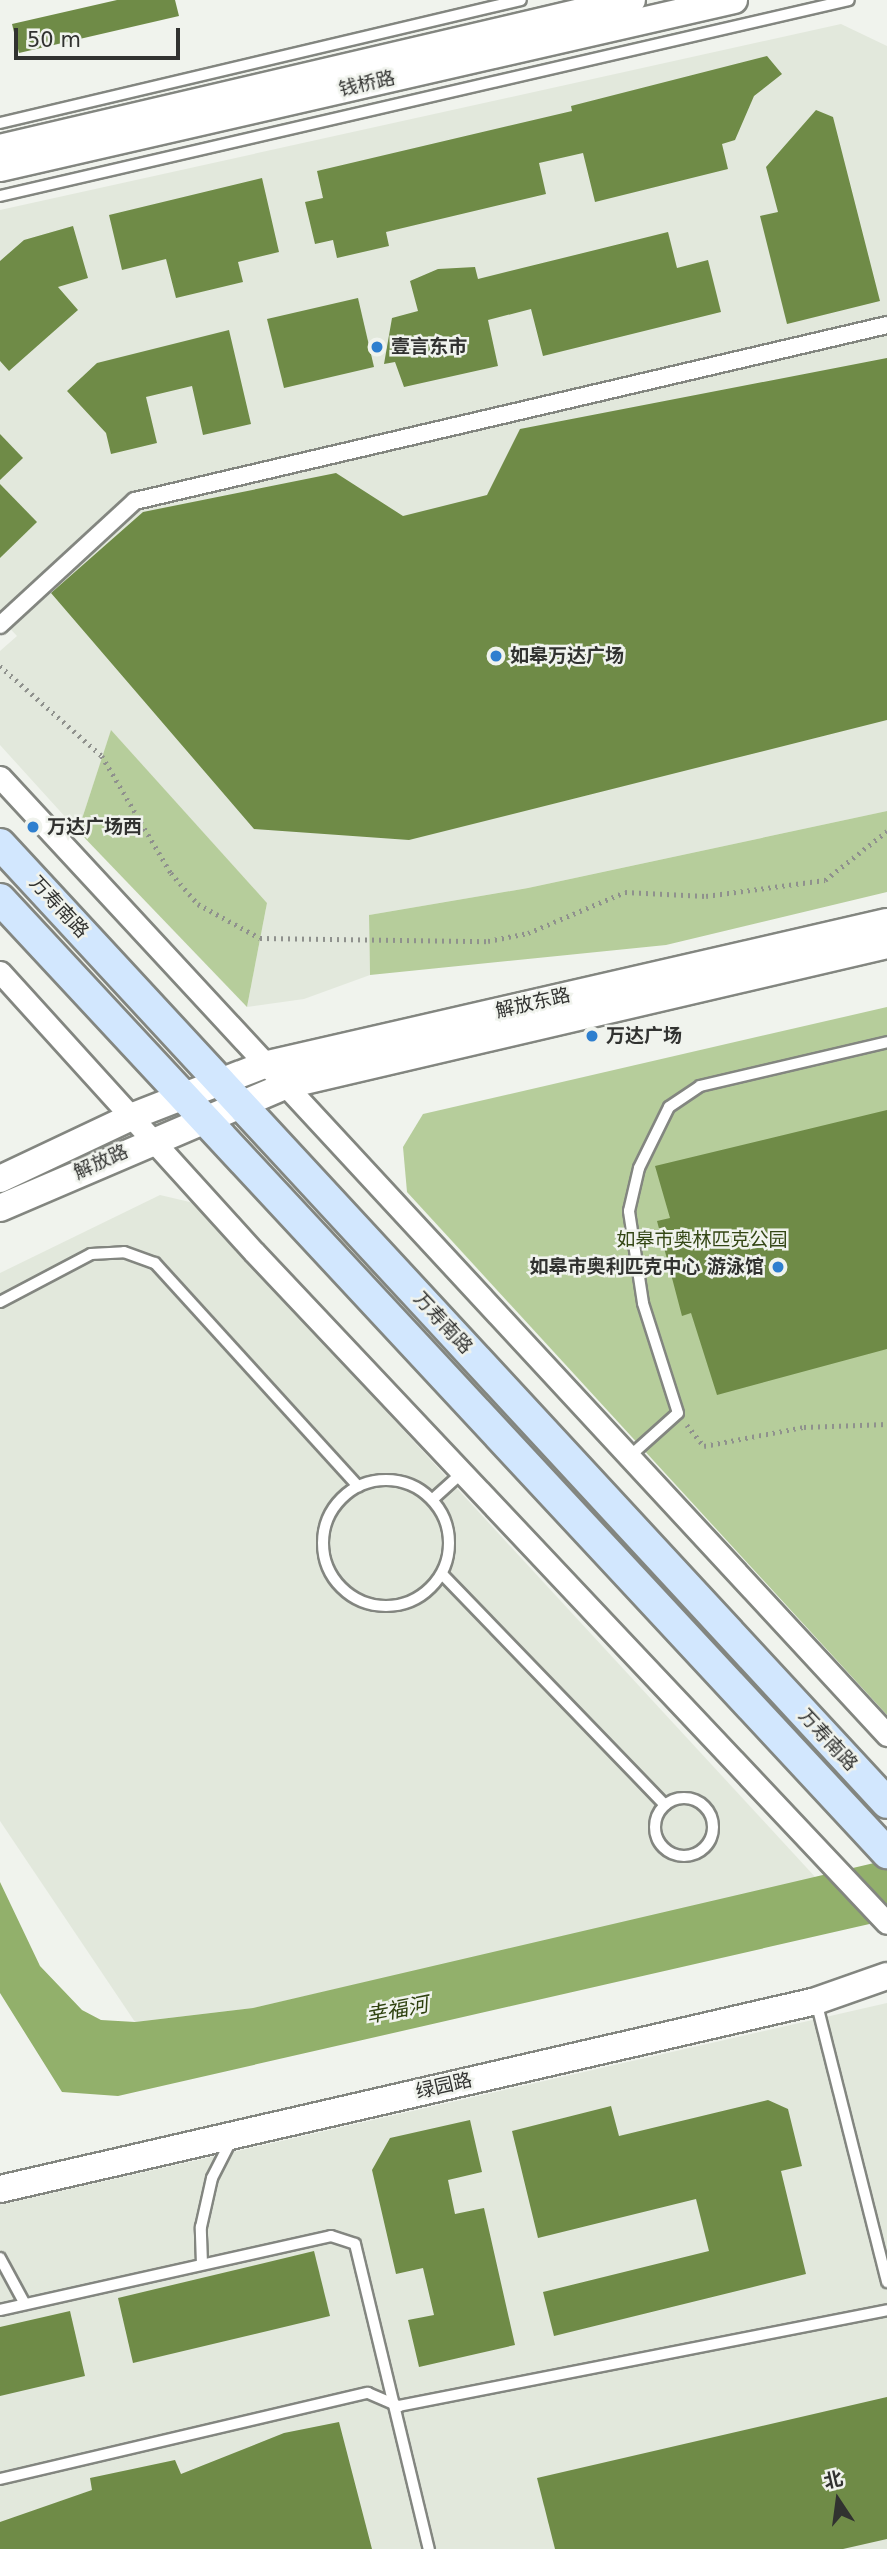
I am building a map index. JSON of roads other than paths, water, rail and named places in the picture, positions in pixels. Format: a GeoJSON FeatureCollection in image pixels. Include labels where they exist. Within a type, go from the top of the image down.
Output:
{"type":"FeatureCollection","features":[{"type":"Feature","properties":{"kind":"main road","name":"万寿南路"},"geometry":{"type":"LineString","coordinates":[[0,844],[887,1802]]}},
{"type":"Feature","properties":{"kind":"main road","name":"万寿南路"},"geometry":{"type":"LineString","coordinates":[[0,898],[181,1096],[887,1853]]}},
{"type":"Feature","properties":{"kind":"street","name":"钱桥路"},"geometry":{"type":"LineString","coordinates":[[0,148],[632,0]]}},
{"type":"Feature","properties":{"kind":"street","name":"钱桥路"},"geometry":{"type":"LineString","coordinates":[[0,168],[734,0]]}},
{"type":"Feature","properties":{"kind":"street"},"geometry":{"type":"LineString","coordinates":[[0,625],[135,501],[887,325]]}},
{"type":"Feature","properties":{"kind":"street"},"geometry":{"type":"LineString","coordinates":[[0,777],[887,1735]]}},
{"type":"Feature","properties":{"kind":"street","name":"解放东路"},"geometry":{"type":"LineString","coordinates":[[181,1096],[264,1065],[887,922]]}},
{"type":"Feature","properties":{"kind":"street","name":"解放东路"},"geometry":{"type":"LineString","coordinates":[[204,1119],[287,1085],[887,945]]}},
{"type":"Feature","properties":{"kind":"street"},"geometry":{"type":"LineString","coordinates":[[0,972],[462,1473],[887,1923]]}},
{"type":"Feature","properties":{"kind":"street","name":"解放路"},"geometry":{"type":"LineString","coordinates":[[0,1179],[181,1096]]}},
{"type":"Feature","properties":{"kind":"street","name":"解放路"},"geometry":{"type":"LineString","coordinates":[[0,1208],[154,1138],[204,1119]]}},
{"type":"Feature","properties":{"kind":"street","name":"绿园路"},"geometry":{"type":"LineString","coordinates":[[0,2189],[816,2001],[887,1976]]}},
{"type":"Feature","properties":{"kind":"lane"},"geometry":{"type":"LineString","coordinates":[[0,123],[521,0]]}},
{"type":"Feature","properties":{"kind":"lane"},"geometry":{"type":"LineString","coordinates":[[0,196],[849,0]]}},
{"type":"Feature","properties":{"kind":"lane"},"geometry":{"type":"LineString","coordinates":[[630,1457],[678,1413],[643,1303],[629,1210],[650,1138],[668,1107],[701,1086],[887,1042]]}},
{"type":"Feature","properties":{"kind":"lane"},"geometry":{"type":"LineString","coordinates":[[0,1302],[91,1254],[124,1252],[155,1263],[298,1414],[358,1486]]}},
{"type":"Feature","properties":{"kind":"lane"},"geometry":{"type":"LineString","coordinates":[[433,1499],[462,1473]]}},
{"type":"Feature","properties":{"kind":"lane"},"geometry":{"type":"LineString","coordinates":[[397,1480],[433,1499],[450,1535],[442,1574],[409,1602],[367,1603],[348,1593],[324,1558],[323,1536],[329,1516],[358,1486],[397,1480]]}},
{"type":"Feature","properties":{"kind":"lane"},"geometry":{"type":"LineString","coordinates":[[442,1574],[665,1805]]}},
{"type":"Feature","properties":{"kind":"lane"},"geometry":{"type":"LineString","coordinates":[[692,1799],[707,1809],[714,1827],[701,1851],[672,1855],[657,1841],[655,1821],[665,1805],[692,1799]]}},
{"type":"Feature","properties":{"kind":"lane"},"geometry":{"type":"LineString","coordinates":[[816,2001],[887,2282]]}},
{"type":"Feature","properties":{"kind":"lane"},"geometry":{"type":"LineString","coordinates":[[202,2264],[201,2227],[212,2178],[235,2134]]}},
{"type":"Feature","properties":{"kind":"lane"},"geometry":{"type":"LineString","coordinates":[[0,2310],[331,2236],[355,2244],[399,2406],[429,2549]]}},
{"type":"Feature","properties":{"kind":"lane"},"geometry":{"type":"LineString","coordinates":[[0,2258],[25,2304]]}},
{"type":"Feature","properties":{"kind":"lane"},"geometry":{"type":"LineString","coordinates":[[0,2479],[368,2393],[399,2406],[887,2310]]}},
{"type":"Feature","properties":{"kind":"water","name":"幸福河"},"geometry":{"type":"Polygon","coordinates":[[[887,1860],[887,1920],[118,2096],[62,2092],[0,1993],[0,1882],[40,1966],[82,2010],[101,2020],[135,2022],[253,2008],[887,1860]]]}},
{"type":"Feature","properties":{"kind":"place","name":"壹言东市"},"geometry":{"type":"Point","coordinates":[377,347]}},
{"type":"Feature","properties":{"kind":"place","name":"如皋万达广场"},"geometry":{"type":"Point","coordinates":[496,656]}},
{"type":"Feature","properties":{"kind":"place","name":"万达广场西"},"geometry":{"type":"Point","coordinates":[33,827]}},
{"type":"Feature","properties":{"kind":"place","name":"万达广场"},"geometry":{"type":"Point","coordinates":[592,1036]}},
{"type":"Feature","properties":{"kind":"place","name":"如皋市奥利匹克中心 游泳馆"},"geometry":{"type":"Point","coordinates":[778,1267]}},
{"type":"Feature","properties":{"kind":"park label","name":"如皋市奥林匹克公园"},"geometry":{"type":"Point","coordinates":[702,1240]}}]}
